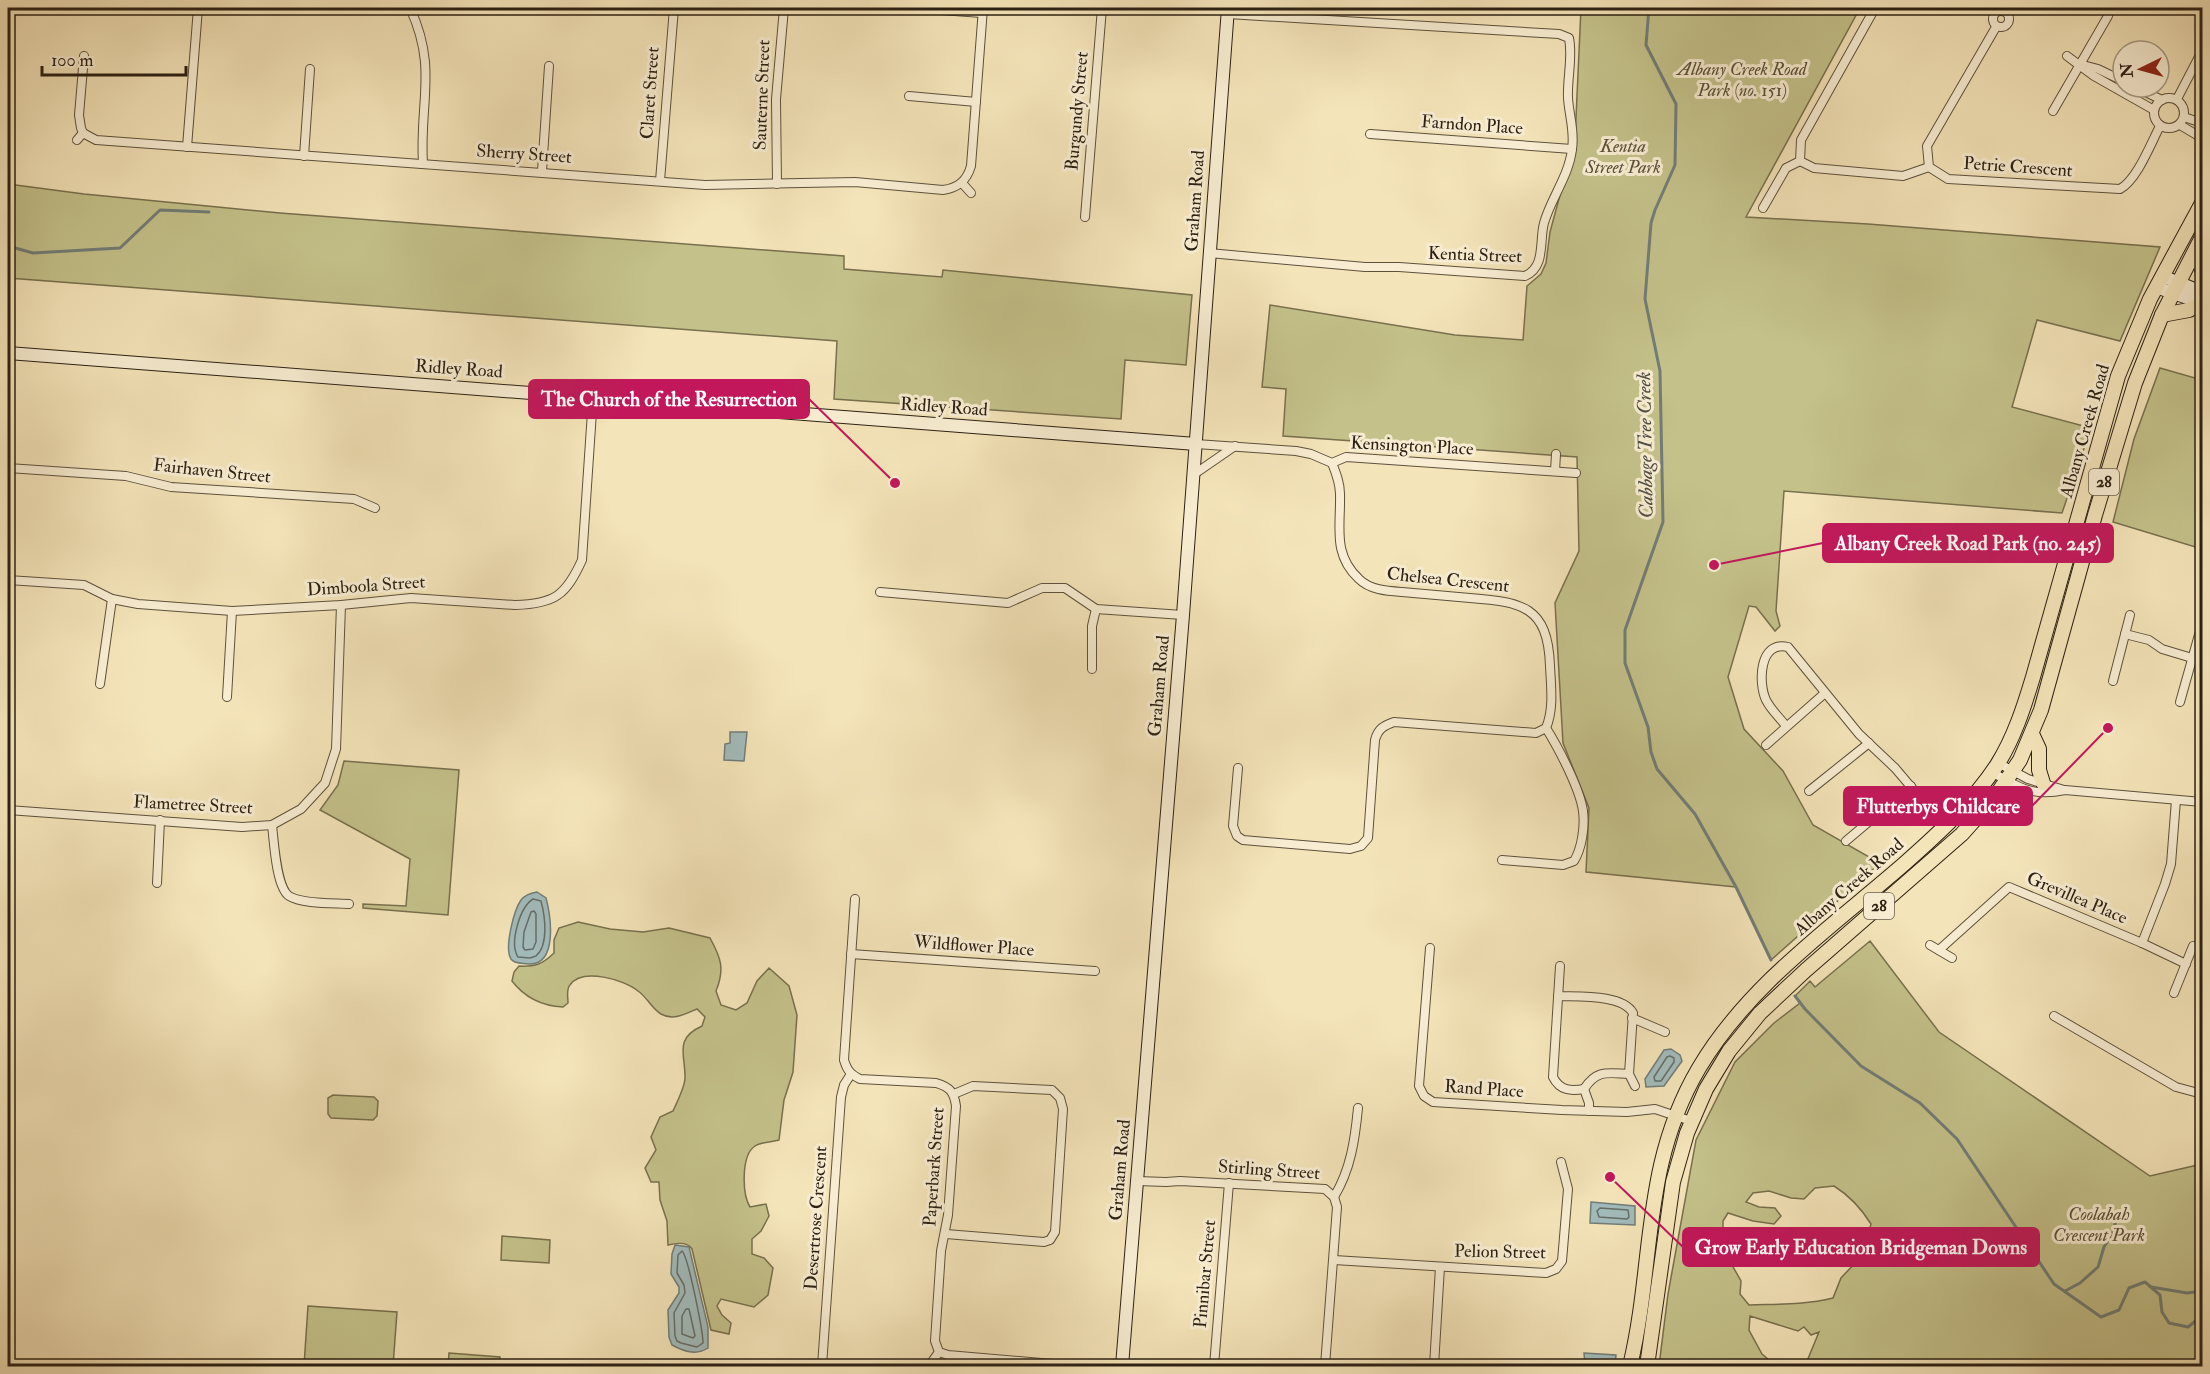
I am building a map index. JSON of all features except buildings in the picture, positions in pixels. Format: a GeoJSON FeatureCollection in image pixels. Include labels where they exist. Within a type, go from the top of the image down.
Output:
{"type":"FeatureCollection","features":[{"type":"Feature","properties":{"kind":"main road","name":"Albany Creek Road"},"geometry":{"type":"LineString","coordinates":[[1630,1366],[1654,1194],[1663,1154],[1676,1115],[1690,1085],[1707,1054],[1749,1000],[1945,827],[1969,802],[1995,768],[2011,739],[2028,695],[2115,384],[2159,282],[2202,203]]}},
{"type":"Feature","properties":{"kind":"main road","name":"Albany Creek Road"},"geometry":{"type":"LineString","coordinates":[[1647,1366],[1673,1182],[1691,1121],[1706,1089],[1723,1060],[1760,1013],[1962,834],[2010,776],[2032,734],[2045,698],[2135,383],[2162,315],[2200,243]]}},
{"type":"Feature","properties":{"kind":"main road"},"geometry":{"type":"LineString","coordinates":[[2200,243],[2202,270]]}},
{"type":"Feature","properties":{"kind":"main road"},"geometry":{"type":"LineString","coordinates":[[2162,315],[2189,310],[2202,299]]}},
{"type":"Feature","properties":{"kind":"main road"},"geometry":{"type":"LineString","coordinates":[[2032,734],[2039,749],[2039,770],[2043,783]]}},
{"type":"Feature","properties":{"kind":"street"},"geometry":{"type":"LineString","coordinates":[[187,147],[198,8]]}},
{"type":"Feature","properties":{"kind":"street"},"geometry":{"type":"LineString","coordinates":[[410,8],[419,29],[427,66],[423,164]]}},
{"type":"Feature","properties":{"kind":"street","name":"Claret Street"},"geometry":{"type":"LineString","coordinates":[[660,181],[674,8]]}},
{"type":"Feature","properties":{"kind":"street","name":"Sauterne Street"},"geometry":{"type":"LineString","coordinates":[[777,184],[776,99],[784,8]]}},
{"type":"Feature","properties":{"kind":"street"},"geometry":{"type":"LineString","coordinates":[[913,8],[983,10],[971,166],[962,183],[971,194]]}},
{"type":"Feature","properties":{"kind":"street","name":"Burgundy Street"},"geometry":{"type":"LineString","coordinates":[[1085,218],[1102,8]]}},
{"type":"Feature","properties":{"kind":"street"},"geometry":{"type":"LineString","coordinates":[[1800,161],[1801,140],[1875,8]]}},
{"type":"Feature","properties":{"kind":"street"},"geometry":{"type":"LineString","coordinates":[[1800,161],[1814,168],[1904,176],[1929,167],[1928,146],[1996,27],[2004,27],[2008,24],[2009,18],[2006,10]]}},
{"type":"Feature","properties":{"kind":"street","name":"Kentia Street"},"geometry":{"type":"LineString","coordinates":[[1209,253],[1365,267],[1399,267],[1525,276],[1538,267],[1544,223],[1566,171],[1572,149],[1573,124],[1568,100],[1571,49],[1569,38],[1559,34],[1228,11]]}},
{"type":"Feature","properties":{"kind":"street","name":"Graham Road"},"geometry":{"type":"LineString","coordinates":[[1122,1366],[1196,444],[1228,11]]}},
{"type":"Feature","properties":{"kind":"street"},"geometry":{"type":"LineString","coordinates":[[2053,111],[2108,16]]}},
{"type":"Feature","properties":{"kind":"street"},"geometry":{"type":"LineString","coordinates":[[2176,99],[2202,51]]}},
{"type":"Feature","properties":{"kind":"street","name":"Sherry Street"},"geometry":{"type":"LineString","coordinates":[[84,56],[79,115],[80,136],[96,140],[731,186],[855,182],[943,190],[957,187],[962,183]]}},
{"type":"Feature","properties":{"kind":"street"},"geometry":{"type":"LineString","coordinates":[[2067,56],[2094,76],[2154,110]]}},
{"type":"Feature","properties":{"kind":"street"},"geometry":{"type":"LineString","coordinates":[[2080,64],[2111,75]]}},
{"type":"Feature","properties":{"kind":"street"},"geometry":{"type":"LineString","coordinates":[[542,171],[549,66]]}},
{"type":"Feature","properties":{"kind":"street"},"geometry":{"type":"LineString","coordinates":[[304,156],[310,69]]}},
{"type":"Feature","properties":{"kind":"street"},"geometry":{"type":"LineString","coordinates":[[909,96],[976,102]]}},
{"type":"Feature","properties":{"kind":"street"},"geometry":{"type":"LineString","coordinates":[[2182,121],[2184,107],[2176,99],[2162,100],[2154,110],[2154,117],[2160,126],[2170,129],[2182,121],[2202,123]]}},
{"type":"Feature","properties":{"kind":"street"},"geometry":{"type":"LineString","coordinates":[[2182,121],[2202,138]]}},
{"type":"Feature","properties":{"kind":"street","name":"Petrie Crescent"},"geometry":{"type":"LineString","coordinates":[[1929,167],[1948,179],[2120,189],[2125,187],[2134,174],[2160,126]]}},
{"type":"Feature","properties":{"kind":"street","name":"Farndon Place"},"geometry":{"type":"LineString","coordinates":[[1370,134],[1572,149]]}},
{"type":"Feature","properties":{"kind":"street"},"geometry":{"type":"LineString","coordinates":[[1763,208],[1786,168],[1800,161]]}},
{"type":"Feature","properties":{"kind":"street"},"geometry":{"type":"LineString","coordinates":[[2159,282],[2202,299]]}},
{"type":"Feature","properties":{"kind":"street","name":"Ridley Road"},"geometry":{"type":"LineString","coordinates":[[8,352],[1196,444]]}},
{"type":"Feature","properties":{"kind":"street","name":"Dimboola Street"},"geometry":{"type":"LineString","coordinates":[[8,580],[84,585],[112,599],[138,604],[232,611],[341,605],[411,598],[531,605],[549,600],[572,583],[582,560],[593,398]]}},
{"type":"Feature","properties":{"kind":"street","name":"Kensington Place"},"geometry":{"type":"LineString","coordinates":[[1196,444],[1296,451],[1311,454],[1332,463],[1346,457],[1576,473]]}},
{"type":"Feature","properties":{"kind":"street"},"geometry":{"type":"LineString","coordinates":[[1193,475],[1235,446]]}},
{"type":"Feature","properties":{"kind":"street"},"geometry":{"type":"LineString","coordinates":[[1555,471],[1556,454]]}},
{"type":"Feature","properties":{"kind":"street","name":"Chelsea Crescent"},"geometry":{"type":"LineString","coordinates":[[1332,463],[1340,494],[1338,532],[1340,542],[1345,561],[1360,581],[1380,590],[1508,601],[1530,611],[1539,621],[1549,643],[1551,715],[1546,729]]}},
{"type":"Feature","properties":{"kind":"street","name":"Fairhaven Street"},"geometry":{"type":"LineString","coordinates":[[8,468],[126,476],[171,487],[354,499],[375,508]]}},
{"type":"Feature","properties":{"kind":"street"},"geometry":{"type":"LineString","coordinates":[[880,592],[1008,603],[1042,588],[1065,588],[1096,609],[1182,615]]}},
{"type":"Feature","properties":{"kind":"street"},"geometry":{"type":"LineString","coordinates":[[100,684],[112,599]]}},
{"type":"Feature","properties":{"kind":"street","name":"Flametree Street"},"geometry":{"type":"LineString","coordinates":[[8,810],[242,827],[272,825],[301,809],[325,783],[336,749],[341,605]]}},
{"type":"Feature","properties":{"kind":"street"},"geometry":{"type":"LineString","coordinates":[[1092,669],[1092,626],[1096,609]]}},
{"type":"Feature","properties":{"kind":"street"},"geometry":{"type":"LineString","coordinates":[[227,697],[232,611]]}},
{"type":"Feature","properties":{"kind":"street"},"geometry":{"type":"LineString","coordinates":[[2113,681],[2130,615]]}},
{"type":"Feature","properties":{"kind":"street"},"geometry":{"type":"LineString","coordinates":[[2180,702],[2200,631]]}},
{"type":"Feature","properties":{"kind":"street"},"geometry":{"type":"LineString","coordinates":[[2125,634],[2149,640],[2162,649],[2202,661]]}},
{"type":"Feature","properties":{"kind":"street"},"geometry":{"type":"LineString","coordinates":[[1786,726],[1767,703],[1762,668],[1766,655],[1773,648],[1782,646],[1788,647],[1859,734],[1895,768],[1945,827]]}},
{"type":"Feature","properties":{"kind":"street"},"geometry":{"type":"LineString","coordinates":[[1766,745],[1825,693]]}},
{"type":"Feature","properties":{"kind":"street"},"geometry":{"type":"LineString","coordinates":[[1238,768],[1233,826],[1237,836],[1243,840],[1350,849],[1361,846],[1368,838],[1375,740],[1377,731],[1384,725],[1394,722],[1536,733],[1546,729],[1556,744],[1580,800],[1583,814],[1580,852],[1574,861],[1563,864],[1502,860]]}},
{"type":"Feature","properties":{"kind":"street"},"geometry":{"type":"LineString","coordinates":[[1809,791],[1869,743]]}},
{"type":"Feature","properties":{"kind":"street"},"geometry":{"type":"LineString","coordinates":[[1995,768],[2034,793],[2047,794],[2065,790]]}},
{"type":"Feature","properties":{"kind":"street"},"geometry":{"type":"LineString","coordinates":[[2010,776],[2065,790],[2202,802]]}},
{"type":"Feature","properties":{"kind":"street"},"geometry":{"type":"LineString","coordinates":[[1846,841],[1911,786]]}},
{"type":"Feature","properties":{"kind":"street"},"geometry":{"type":"LineString","coordinates":[[2142,943],[2165,884],[2170,864],[2176,800]]}},
{"type":"Feature","properties":{"kind":"street"},"geometry":{"type":"LineString","coordinates":[[158,884],[160,820]]}},
{"type":"Feature","properties":{"kind":"street"},"geometry":{"type":"LineString","coordinates":[[272,825],[281,883],[288,896],[300,900],[350,904]]}},
{"type":"Feature","properties":{"kind":"street","name":"Grevillea Place"},"geometry":{"type":"LineString","coordinates":[[1939,950],[2009,887],[2186,964]]}},
{"type":"Feature","properties":{"kind":"street"},"geometry":{"type":"LineString","coordinates":[[851,1074],[843,1060],[855,899]]}},
{"type":"Feature","properties":{"kind":"street"},"geometry":{"type":"LineString","coordinates":[[1930,945],[1952,958]]}},
{"type":"Feature","properties":{"kind":"street"},"geometry":{"type":"LineString","coordinates":[[2174,993],[2193,946]]}},
{"type":"Feature","properties":{"kind":"street","name":"Rand Place"},"geometry":{"type":"LineString","coordinates":[[1430,948],[1419,1086],[1424,1096],[1433,1102],[1589,1111],[1627,1112],[1655,1109],[1691,1121]]}},
{"type":"Feature","properties":{"kind":"street","name":"Wildflower Place"},"geometry":{"type":"LineString","coordinates":[[851,954],[1095,971]]}},
{"type":"Feature","properties":{"kind":"street"},"geometry":{"type":"LineString","coordinates":[[1560,966],[1553,1077],[1564,1089],[1584,1089]]}},
{"type":"Feature","properties":{"kind":"street"},"geometry":{"type":"LineString","coordinates":[[1558,996],[1618,1002],[1630,1008],[1632,1018],[1629,1074],[1635,1086]]}},
{"type":"Feature","properties":{"kind":"street"},"geometry":{"type":"LineString","coordinates":[[2054,1016],[2176,1087],[2202,1094]]}},
{"type":"Feature","properties":{"kind":"street"},"geometry":{"type":"LineString","coordinates":[[1632,1018],[1665,1032]]}},
{"type":"Feature","properties":{"kind":"street","name":"Paperbark Street"},"geometry":{"type":"LineString","coordinates":[[851,1074],[860,1079],[936,1083],[948,1087],[954,1094],[956,1106],[946,1234],[941,1251],[935,1341],[939,1352]]}},
{"type":"Feature","properties":{"kind":"street","name":"Desertrose Crescent"},"geometry":{"type":"LineString","coordinates":[[822,1366],[841,1097],[844,1085],[851,1074]]}},
{"type":"Feature","properties":{"kind":"street"},"geometry":{"type":"LineString","coordinates":[[1584,1089],[1599,1074],[1629,1074]]}},
{"type":"Feature","properties":{"kind":"street"},"geometry":{"type":"LineString","coordinates":[[946,1234],[1044,1242],[1050,1240],[1055,1232],[1063,1109],[1060,1098],[1052,1090],[972,1086],[954,1094]]}},
{"type":"Feature","properties":{"kind":"street"},"geometry":{"type":"LineString","coordinates":[[1584,1089],[1589,1111]]}},
{"type":"Feature","properties":{"kind":"street"},"geometry":{"type":"LineString","coordinates":[[1334,1197],[1342,1184],[1350,1158],[1358,1108]]}},
{"type":"Feature","properties":{"kind":"street","name":"Pelion Street"},"geometry":{"type":"LineString","coordinates":[[1334,1260],[1546,1273],[1556,1269],[1562,1261],[1568,1189],[1561,1162]]}},
{"type":"Feature","properties":{"kind":"street","name":"Stirling Street"},"geometry":{"type":"LineString","coordinates":[[1137,1181],[1325,1189],[1334,1197],[1337,1207],[1325,1366]]}},
{"type":"Feature","properties":{"kind":"street","name":"Pinnibar Street"},"geometry":{"type":"LineString","coordinates":[[1214,1366],[1229,1184]]}},
{"type":"Feature","properties":{"kind":"street"},"geometry":{"type":"LineString","coordinates":[[1434,1366],[1440,1267]]}},
{"type":"Feature","properties":{"kind":"street"},"geometry":{"type":"LineString","coordinates":[[929,1366],[939,1352],[948,1355],[1076,1366]]}},
{"type":"Feature","properties":{"kind":"green space"},"geometry":{"type":"Polygon","coordinates":[[[1581,8],[1860,8],[1746,217],[1868,224],[2160,247],[2120,341],[2037,320],[2012,407],[2091,428],[2062,513],[1784,491],[1776,611],[1780,626],[1775,631],[1756,607],[1749,606],[1728,677],[1744,729],[1783,771],[1813,825],[1878,862],[1877,866],[1771,960],[1736,887],[1586,872],[1589,808],[1563,743],[1555,603],[1579,551],[1577,457],[1283,436],[1286,389],[1262,387],[1270,305],[1455,335],[1523,340],[1527,286],[1541,274],[1546,263],[1550,232],[1575,140],[1581,8]]]}},
{"type":"Feature","properties":{"kind":"green space"},"geometry":{"type":"Polygon","coordinates":[[[8,184],[84,194],[280,213],[844,256],[844,269],[942,277],[943,270],[1192,295],[1186,365],[1125,360],[1121,419],[834,399],[837,341],[8,278],[8,184]]]}},
{"type":"Feature","properties":{"kind":"green space"},"geometry":{"type":"Polygon","coordinates":[[[2160,368],[2202,380],[2202,549],[2113,522],[2134,439],[2160,368]]]}},
{"type":"Feature","properties":{"kind":"green space"},"geometry":{"type":"Polygon","coordinates":[[[344,761],[459,770],[448,915],[363,908],[363,904],[406,906],[410,859],[320,810],[338,785],[344,761]]]}},
{"type":"Feature","properties":{"kind":"green space"},"geometry":{"type":"Polygon","coordinates":[[[578,922],[610,929],[643,932],[669,928],[710,938],[717,952],[721,970],[716,991],[721,1005],[736,1010],[747,1003],[757,981],[769,968],[789,986],[797,1015],[793,1072],[784,1100],[779,1140],[755,1146],[750,1151],[744,1175],[745,1193],[750,1207],[766,1204],[769,1216],[761,1231],[752,1239],[752,1254],[764,1258],[773,1268],[768,1295],[754,1307],[721,1299],[717,1306],[722,1315],[731,1323],[729,1334],[711,1330],[692,1249],[690,1246],[678,1243],[668,1245],[667,1221],[660,1200],[659,1182],[651,1182],[645,1168],[656,1150],[651,1137],[660,1117],[673,1111],[683,1087],[685,1079],[684,1042],[693,1031],[702,1026],[705,1017],[697,1009],[679,1016],[666,1016],[658,1012],[632,987],[604,977],[593,976],[576,980],[569,987],[568,1003],[563,1007],[542,1003],[523,992],[512,981],[514,972],[519,966],[530,966],[546,960],[554,953],[554,940],[559,928],[578,922]]]}},
{"type":"Feature","properties":{"kind":"green space","name":"Coolabah Crescent Park"},"geometry":{"type":"Polygon","coordinates":[[[1870,941],[1939,1032],[2150,1176],[2202,1164],[2202,1366],[1805,1366],[1819,1332],[1811,1335],[1804,1327],[1798,1331],[1750,1316],[1749,1330],[1762,1354],[1776,1366],[1659,1366],[1668,1294],[1696,1140],[1735,1062],[1774,1023],[1800,1003],[1795,996],[1810,981],[1815,987],[1870,941]],[[1834,1186],[1815,1188],[1804,1199],[1791,1198],[1769,1191],[1753,1193],[1746,1202],[1759,1207],[1775,1208],[1781,1216],[1774,1224],[1753,1221],[1728,1213],[1723,1221],[1723,1236],[1732,1265],[1741,1281],[1740,1294],[1749,1305],[1802,1303],[1833,1298],[1841,1278],[1856,1262],[1866,1242],[1871,1224],[1855,1203],[1834,1186]]]}},
{"type":"Feature","properties":{"kind":"green space"},"geometry":{"type":"Polygon","coordinates":[[[333,1095],[374,1097],[378,1101],[377,1116],[373,1120],[331,1118],[328,1114],[328,1098],[333,1095]]]}},
{"type":"Feature","properties":{"kind":"green space"},"geometry":{"type":"Polygon","coordinates":[[[502,1236],[550,1240],[549,1263],[501,1260],[502,1236]]]}},
{"type":"Feature","properties":{"kind":"green space"},"geometry":{"type":"Polygon","coordinates":[[[308,1306],[397,1312],[393,1366],[304,1366],[308,1306]]]}},
{"type":"Feature","properties":{"kind":"green space"},"geometry":{"type":"Polygon","coordinates":[[[449,1353],[500,1357],[500,1366],[448,1366],[449,1353]]]}},
{"type":"Feature","properties":{"kind":"water"},"geometry":{"type":"Polygon","coordinates":[[[730,732],[747,732],[744,761],[724,760],[725,744],[730,743],[730,732]]]}},
{"type":"Feature","properties":{"kind":"water"},"geometry":{"type":"Polygon","coordinates":[[[537,892],[546,898],[548,906],[550,939],[548,949],[538,963],[516,963],[512,961],[509,954],[509,938],[513,920],[521,900],[528,894],[537,892]]]}},
{"type":"Feature","properties":{"kind":"water"},"geometry":{"type":"Polygon","coordinates":[[[1671,1049],[1680,1055],[1682,1061],[1664,1086],[1646,1087],[1645,1079],[1664,1050],[1671,1049]]]}},
{"type":"Feature","properties":{"kind":"water"},"geometry":{"type":"Polygon","coordinates":[[[1591,1202],[1635,1206],[1635,1225],[1590,1223],[1591,1202]]]}},
{"type":"Feature","properties":{"kind":"water"},"geometry":{"type":"Polygon","coordinates":[[[675,1245],[689,1247],[708,1327],[708,1348],[699,1352],[685,1351],[672,1345],[669,1337],[668,1310],[679,1293],[679,1287],[671,1274],[675,1245]]]}},
{"type":"Feature","properties":{"kind":"water"},"geometry":{"type":"Polygon","coordinates":[[[1584,1353],[1616,1355],[1615,1366],[1585,1366],[1584,1353]]]}},
{"type":"Feature","properties":{"kind":"waterway","name":"Cabbage Tree Creek"},"geometry":{"type":"LineString","coordinates":[[1649,8],[1646,45],[1676,104],[1675,165],[1651,223],[1645,299],[1660,371],[1663,522],[1625,630],[1625,663],[1648,727],[1651,752],[1657,769],[1695,814],[1736,887],[1771,960]]}},
{"type":"Feature","properties":{"kind":"waterway"},"geometry":{"type":"LineString","coordinates":[[8,246],[33,253],[120,248],[160,210],[209,212]]}},
{"type":"Feature","properties":{"kind":"waterway","name":"Cabbage Tree Creek"},"geometry":{"type":"LineString","coordinates":[[1795,996],[1861,1066],[1920,1103],[1957,1139],[2054,1284],[2101,1317],[2119,1310],[2129,1288],[2145,1282],[2160,1295],[2162,1312],[2169,1323],[2188,1327],[2202,1316]]}},
{"type":"Feature","properties":{"kind":"waterway"},"geometry":{"type":"LineString","coordinates":[[2065,1291],[2080,1283],[2098,1267],[2104,1247],[2113,1232],[2117,1216]]}},
{"type":"Feature","properties":{"kind":"waterway"},"geometry":{"type":"LineString","coordinates":[[2151,1287],[2187,1293],[2202,1291]]}},
{"type":"Feature","properties":{"kind":"place","name":"The Church of the Resurrection"},"geometry":{"type":"Point","coordinates":[895,483]}},
{"type":"Feature","properties":{"kind":"place","name":"Albany Creek Road Park (no. 245)"},"geometry":{"type":"Point","coordinates":[1714,565]}},
{"type":"Feature","properties":{"kind":"place","name":"Flutterbys Childcare"},"geometry":{"type":"Point","coordinates":[2108,728]}},
{"type":"Feature","properties":{"kind":"place","name":"Grow Early Education Bridgeman Downs"},"geometry":{"type":"Point","coordinates":[1610,1177]}},
{"type":"Feature","properties":{"kind":"park label","name":"Albany Creek Road Park (no. 151)"},"geometry":{"type":"Point","coordinates":[1742,79]}},
{"type":"Feature","properties":{"kind":"park label","name":"Kentia Street Park"},"geometry":{"type":"Point","coordinates":[1623,156]}}]}
